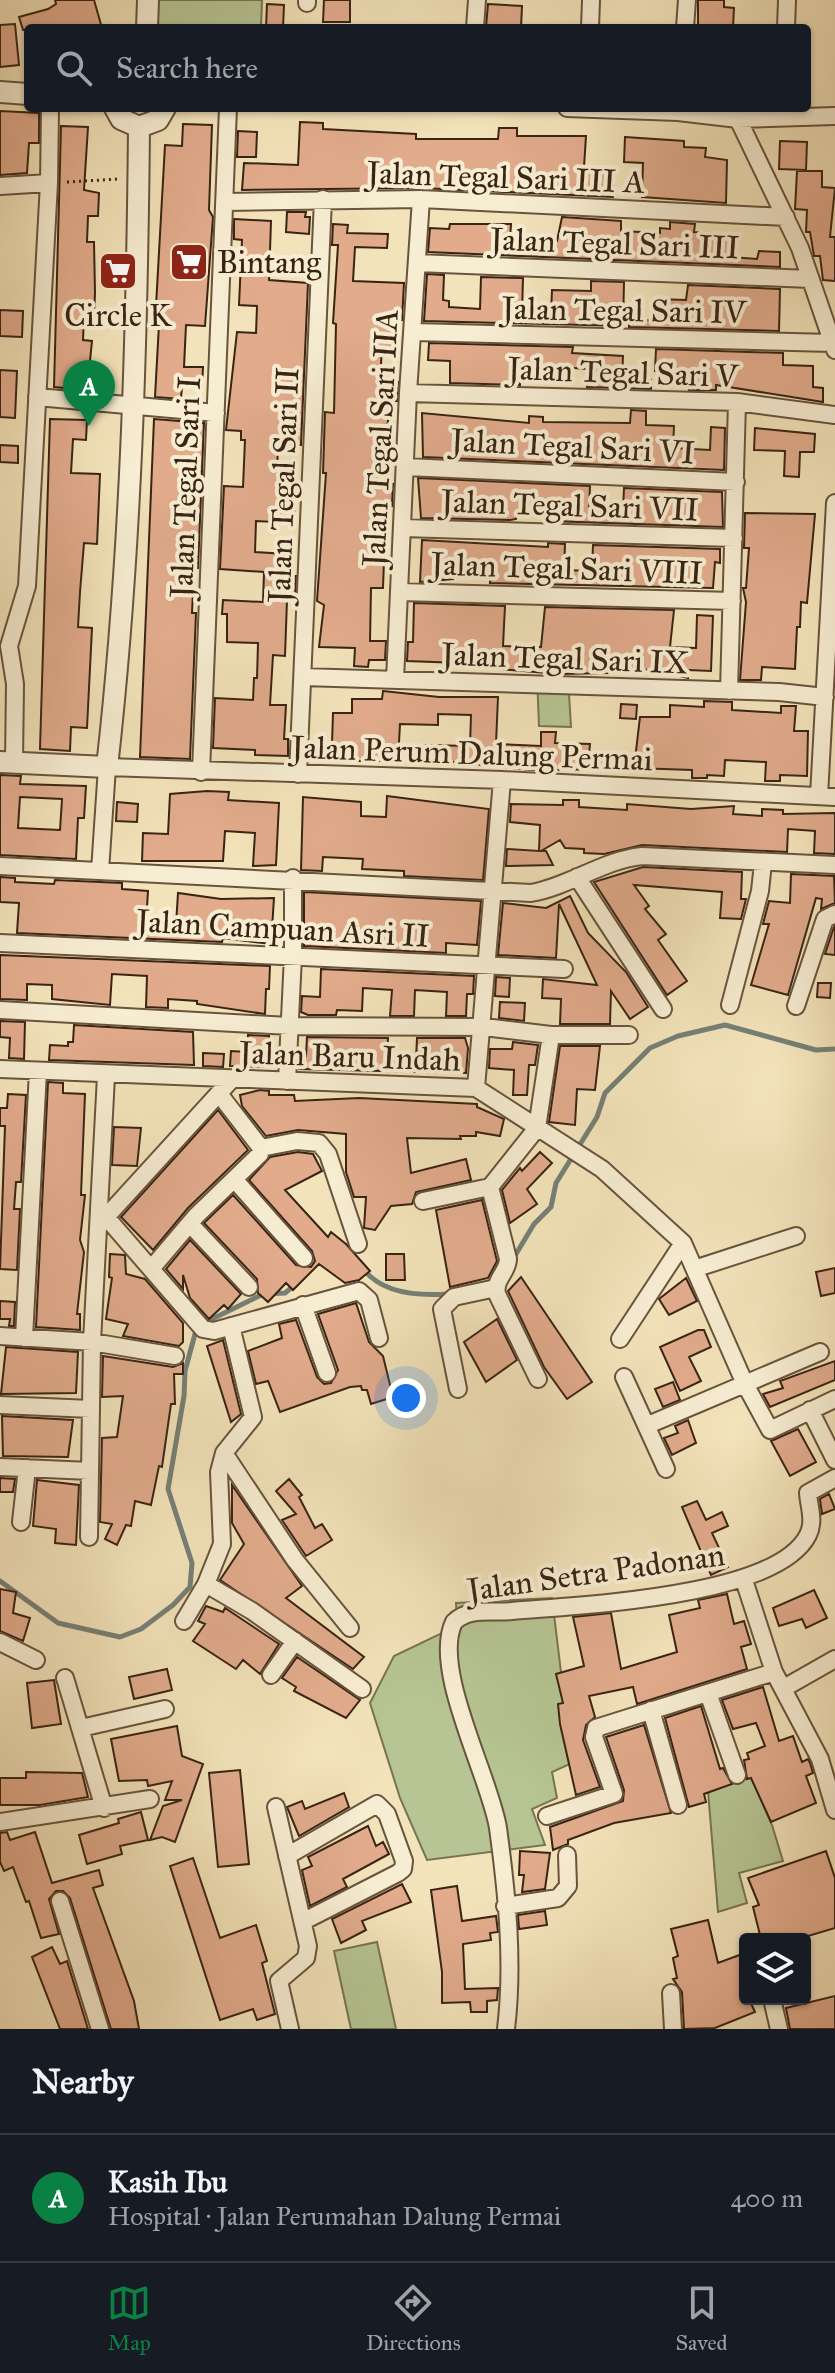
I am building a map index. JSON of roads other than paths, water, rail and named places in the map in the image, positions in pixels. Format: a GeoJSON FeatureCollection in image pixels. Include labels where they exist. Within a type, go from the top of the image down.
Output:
{"type":"FeatureCollection","features":[{"type":"Feature","properties":{"kind":"street"},"geometry":{"type":"LineString","coordinates":[[147,24],[148,0]]}},
{"type":"Feature","properties":{"kind":"street"},"geometry":{"type":"LineString","coordinates":[[475,24],[477,0]]}},
{"type":"Feature","properties":{"kind":"street"},"geometry":{"type":"LineString","coordinates":[[590,24],[591,0]]}},
{"type":"Feature","properties":{"kind":"street"},"geometry":{"type":"LineString","coordinates":[[685,24],[687,0]]}},
{"type":"Feature","properties":{"kind":"street"},"geometry":{"type":"LineString","coordinates":[[786,24],[787,0]]}},
{"type":"Feature","properties":{"kind":"street"},"geometry":{"type":"LineString","coordinates":[[0,92],[24,94]]}},
{"type":"Feature","properties":{"kind":"street"},"geometry":{"type":"LineString","coordinates":[[50,112],[49,183],[27,586],[9,646],[15,684],[7,763],[107,767]]}},
{"type":"Feature","properties":{"kind":"street"},"geometry":{"type":"LineString","coordinates":[[117,112],[121,119],[139,127],[158,120],[163,112]]}},
{"type":"Feature","properties":{"kind":"street","name":"Jalan Tegal Sari I"},"geometry":{"type":"LineString","coordinates":[[201,772],[228,112]]}},
{"type":"Feature","properties":{"kind":"street"},"geometry":{"type":"LineString","coordinates":[[691,112],[738,119],[781,112],[835,116]]}},
{"type":"Feature","properties":{"kind":"street"},"geometry":{"type":"LineString","coordinates":[[738,119],[786,217],[834,346]]}},
{"type":"Feature","properties":{"kind":"street"},"geometry":{"type":"LineString","coordinates":[[100,871],[134,406],[139,127]]}},
{"type":"Feature","properties":{"kind":"street"},"geometry":{"type":"LineString","coordinates":[[0,186],[49,183]]}},
{"type":"Feature","properties":{"kind":"street","name":"Jalan Tegal Sari II"},"geometry":{"type":"LineString","coordinates":[[298,774],[323,199]]}},
{"type":"Feature","properties":{"kind":"street","name":"Jalan Tegal Sari III A"},"geometry":{"type":"LineString","coordinates":[[225,202],[421,199],[786,217]]}},
{"type":"Feature","properties":{"kind":"street","name":"Jalan Tegal Sari IIA"},"geometry":{"type":"LineString","coordinates":[[395,680],[408,393],[421,199]]}},
{"type":"Feature","properties":{"kind":"street","name":"Jalan Tegal Sari III"},"geometry":{"type":"LineString","coordinates":[[417,263],[810,279]]}},
{"type":"Feature","properties":{"kind":"street","name":"Jalan Tegal Sari IV"},"geometry":{"type":"LineString","coordinates":[[414,332],[834,346]]}},
{"type":"Feature","properties":{"kind":"street","name":"Jalan Tegal Sari V"},"geometry":{"type":"LineString","coordinates":[[408,393],[737,402],[835,415]]}},
{"type":"Feature","properties":{"kind":"street"},"geometry":{"type":"LineString","coordinates":[[37,397],[216,413]]}},
{"type":"Feature","properties":{"kind":"street"},"geometry":{"type":"LineString","coordinates":[[729,691],[737,402]]}},
{"type":"Feature","properties":{"kind":"street","name":"Jalan Tegal Sari VI"},"geometry":{"type":"LineString","coordinates":[[407,467],[736,482]]}},
{"type":"Feature","properties":{"kind":"street"},"geometry":{"type":"LineString","coordinates":[[827,797],[825,697],[835,503]]}},
{"type":"Feature","properties":{"kind":"street","name":"Jalan Tegal Sari VII"},"geometry":{"type":"LineString","coordinates":[[403,528],[734,538]]}},
{"type":"Feature","properties":{"kind":"street","name":"Jalan Tegal Sari VIII"},"geometry":{"type":"LineString","coordinates":[[400,592],[732,601]]}},
{"type":"Feature","properties":{"kind":"street","name":"Jalan Tegal Sari IX"},"geometry":{"type":"LineString","coordinates":[[303,677],[825,697]]}},
{"type":"Feature","properties":{"kind":"street","name":"Jalan Perum Dalung Permai"},"geometry":{"type":"LineString","coordinates":[[107,767],[502,780],[827,797]]}},
{"type":"Feature","properties":{"kind":"street"},"geometry":{"type":"LineString","coordinates":[[476,1088],[484,1027],[502,780]]}},
{"type":"Feature","properties":{"kind":"street"},"geometry":{"type":"LineString","coordinates":[[0,866],[293,878],[531,893],[625,858],[642,856],[835,865]]}},
{"type":"Feature","properties":{"kind":"street"},"geometry":{"type":"LineString","coordinates":[[730,1005],[760,891],[763,863]]}},
{"type":"Feature","properties":{"kind":"street"},"geometry":{"type":"LineString","coordinates":[[577,877],[663,1009]]}},
{"type":"Feature","properties":{"kind":"street"},"geometry":{"type":"LineString","coordinates":[[287,1081],[293,878]]}},
{"type":"Feature","properties":{"kind":"street"},"geometry":{"type":"LineString","coordinates":[[796,1006],[825,919],[835,914]]}},
{"type":"Feature","properties":{"kind":"street","name":"Jalan Campuan Asri II"},"geometry":{"type":"LineString","coordinates":[[0,943],[564,969]]}},
{"type":"Feature","properties":{"kind":"street"},"geometry":{"type":"LineString","coordinates":[[0,1010],[289,1026],[484,1027],[551,1035],[629,1035]]}},
{"type":"Feature","properties":{"kind":"street"},"geometry":{"type":"LineString","coordinates":[[423,1201],[490,1187],[537,1128],[551,1035]]}},
{"type":"Feature","properties":{"kind":"street","name":"Jalan Baru Indah"},"geometry":{"type":"LineString","coordinates":[[0,1069],[106,1076],[476,1088],[613,1177],[683,1243],[697,1268],[745,1384],[770,1430],[810,1410]]}},
{"type":"Feature","properties":{"kind":"street"},"geometry":{"type":"LineString","coordinates":[[24,1336],[38,1071]]}},
{"type":"Feature","properties":{"kind":"street"},"geometry":{"type":"LineString","coordinates":[[89,1537],[92,1342],[103,1217],[106,1076]]}},
{"type":"Feature","properties":{"kind":"street"},"geometry":{"type":"LineString","coordinates":[[103,1217],[231,1080]]}},
{"type":"Feature","properties":{"kind":"street"},"geometry":{"type":"LineString","coordinates":[[220,1095],[261,1148]]}},
{"type":"Feature","properties":{"kind":"street"},"geometry":{"type":"LineString","coordinates":[[151,1269],[261,1148],[297,1141],[319,1143],[330,1160],[358,1244]]}},
{"type":"Feature","properties":{"kind":"street"},"geometry":{"type":"LineString","coordinates":[[234,1179],[304,1258]]}},
{"type":"Feature","properties":{"kind":"street"},"geometry":{"type":"LineString","coordinates":[[490,1187],[508,1262],[496,1288],[538,1379]]}},
{"type":"Feature","properties":{"kind":"street"},"geometry":{"type":"LineString","coordinates":[[103,1217],[203,1329],[214,1331],[303,1305],[362,1293],[369,1300],[379,1338]]}},
{"type":"Feature","properties":{"kind":"street"},"geometry":{"type":"LineString","coordinates":[[190,1224],[249,1287]]}},
{"type":"Feature","properties":{"kind":"street"},"geometry":{"type":"LineString","coordinates":[[697,1268],[796,1236]]}},
{"type":"Feature","properties":{"kind":"street"},"geometry":{"type":"LineString","coordinates":[[620,1339],[683,1243]]}},
{"type":"Feature","properties":{"kind":"street"},"geometry":{"type":"LineString","coordinates":[[458,1389],[442,1309],[454,1297],[496,1288]]}},
{"type":"Feature","properties":{"kind":"street"},"geometry":{"type":"LineString","coordinates":[[303,1305],[327,1373]]}},
{"type":"Feature","properties":{"kind":"street"},"geometry":{"type":"LineString","coordinates":[[184,1621],[206,1584],[222,1544],[219,1472],[224,1453],[253,1417],[231,1326]]}},
{"type":"Feature","properties":{"kind":"street"},"geometry":{"type":"LineString","coordinates":[[0,1336],[92,1342],[175,1356]]}},
{"type":"Feature","properties":{"kind":"street"},"geometry":{"type":"LineString","coordinates":[[648,1425],[820,1352]]}},
{"type":"Feature","properties":{"kind":"street"},"geometry":{"type":"LineString","coordinates":[[624,1377],[666,1469]]}},
{"type":"Feature","properties":{"kind":"street"},"geometry":{"type":"LineString","coordinates":[[835,1399],[810,1410],[835,1460]]}},
{"type":"Feature","properties":{"kind":"street"},"geometry":{"type":"LineString","coordinates":[[0,1405],[91,1409]]}},
{"type":"Feature","properties":{"kind":"street"},"geometry":{"type":"LineString","coordinates":[[224,1453],[295,1560],[350,1628]]}},
{"type":"Feature","properties":{"kind":"street"},"geometry":{"type":"LineString","coordinates":[[0,1467],[90,1471]]}},
{"type":"Feature","properties":{"kind":"street"},"geometry":{"type":"LineString","coordinates":[[21,1522],[27,1468]]}},
{"type":"Feature","properties":{"kind":"street","name":"Jalan Setra Padonan"},"geometry":{"type":"LineString","coordinates":[[506,2029],[511,1974],[498,1826],[453,1679],[449,1647],[454,1622],[467,1612],[499,1613],[669,1596],[744,1580],[791,1552],[809,1533],[808,1493],[835,1478]]}},
{"type":"Feature","properties":{"kind":"street"},"geometry":{"type":"LineString","coordinates":[[744,1580],[774,1672],[820,1759],[835,1810]]}},
{"type":"Feature","properties":{"kind":"street"},"geometry":{"type":"LineString","coordinates":[[206,1584],[295,1641],[362,1689]]}},
{"type":"Feature","properties":{"kind":"street"},"geometry":{"type":"LineString","coordinates":[[271,1675],[295,1641]]}},
{"type":"Feature","properties":{"kind":"street"},"geometry":{"type":"LineString","coordinates":[[0,1642],[36,1660]]}},
{"type":"Feature","properties":{"kind":"street"},"geometry":{"type":"LineString","coordinates":[[784,1688],[835,1659]]}},
{"type":"Feature","properties":{"kind":"street"},"geometry":{"type":"LineString","coordinates":[[547,1816],[614,1794],[594,1732],[601,1726],[774,1672]]}},
{"type":"Feature","properties":{"kind":"street"},"geometry":{"type":"LineString","coordinates":[[65,1678],[104,1808]]}},
{"type":"Feature","properties":{"kind":"street"},"geometry":{"type":"LineString","coordinates":[[708,1693],[737,1775]]}},
{"type":"Feature","properties":{"kind":"street"},"geometry":{"type":"LineString","coordinates":[[81,1728],[165,1709]]}},
{"type":"Feature","properties":{"kind":"street"},"geometry":{"type":"LineString","coordinates":[[651,1710],[678,1805]]}},
{"type":"Feature","properties":{"kind":"street"},"geometry":{"type":"LineString","coordinates":[[0,1822],[150,1799]]}},
{"type":"Feature","properties":{"kind":"street"},"geometry":{"type":"LineString","coordinates":[[287,1856],[377,1804],[385,1810],[404,1861],[398,1873],[304,1921]]}},
{"type":"Feature","properties":{"kind":"street"},"geometry":{"type":"LineString","coordinates":[[276,1807],[309,1953],[279,1981],[290,2029]]}},
{"type":"Feature","properties":{"kind":"street"},"geometry":{"type":"LineString","coordinates":[[505,1906],[558,1898],[568,1886],[567,1855]]}},
{"type":"Feature","properties":{"kind":"street"},"geometry":{"type":"LineString","coordinates":[[60,1901],[100,2029]]}},
{"type":"Feature","properties":{"kind":"street"},"geometry":{"type":"LineString","coordinates":[[671,1993],[673,2029]]}},
{"type":"Feature","properties":{"kind":"street"},"geometry":{"type":"LineString","coordinates":[[773,2005],[779,2029]]}},
{"type":"Feature","properties":{"kind":"waterway"},"geometry":{"type":"LineString","coordinates":[[513,1259],[534,1224],[551,1207],[556,1183],[597,1117],[605,1093],[650,1048],[678,1036],[725,1025],[816,1050],[835,1049]]}},
{"type":"Feature","properties":{"kind":"waterway"},"geometry":{"type":"LineString","coordinates":[[365,1271],[392,1289],[414,1294],[448,1294]]}},
{"type":"Feature","properties":{"kind":"waterway"},"geometry":{"type":"LineString","coordinates":[[0,1581],[58,1623],[120,1637],[141,1629],[173,1605],[190,1587],[192,1563],[168,1489],[184,1396],[185,1371],[195,1334],[206,1322],[263,1294],[285,1293],[296,1284]]}},
{"type":"Feature","properties":{"kind":"place","name":"Bintang"},"geometry":{"type":"Point","coordinates":[189,262]}},
{"type":"Feature","properties":{"kind":"place","name":"Circle K"},"geometry":{"type":"Point","coordinates":[118,271]}},
{"type":"Feature","properties":{"kind":"place","name":"Kasih Ibu"},"geometry":{"type":"Point","coordinates":[89,426]}}]}
